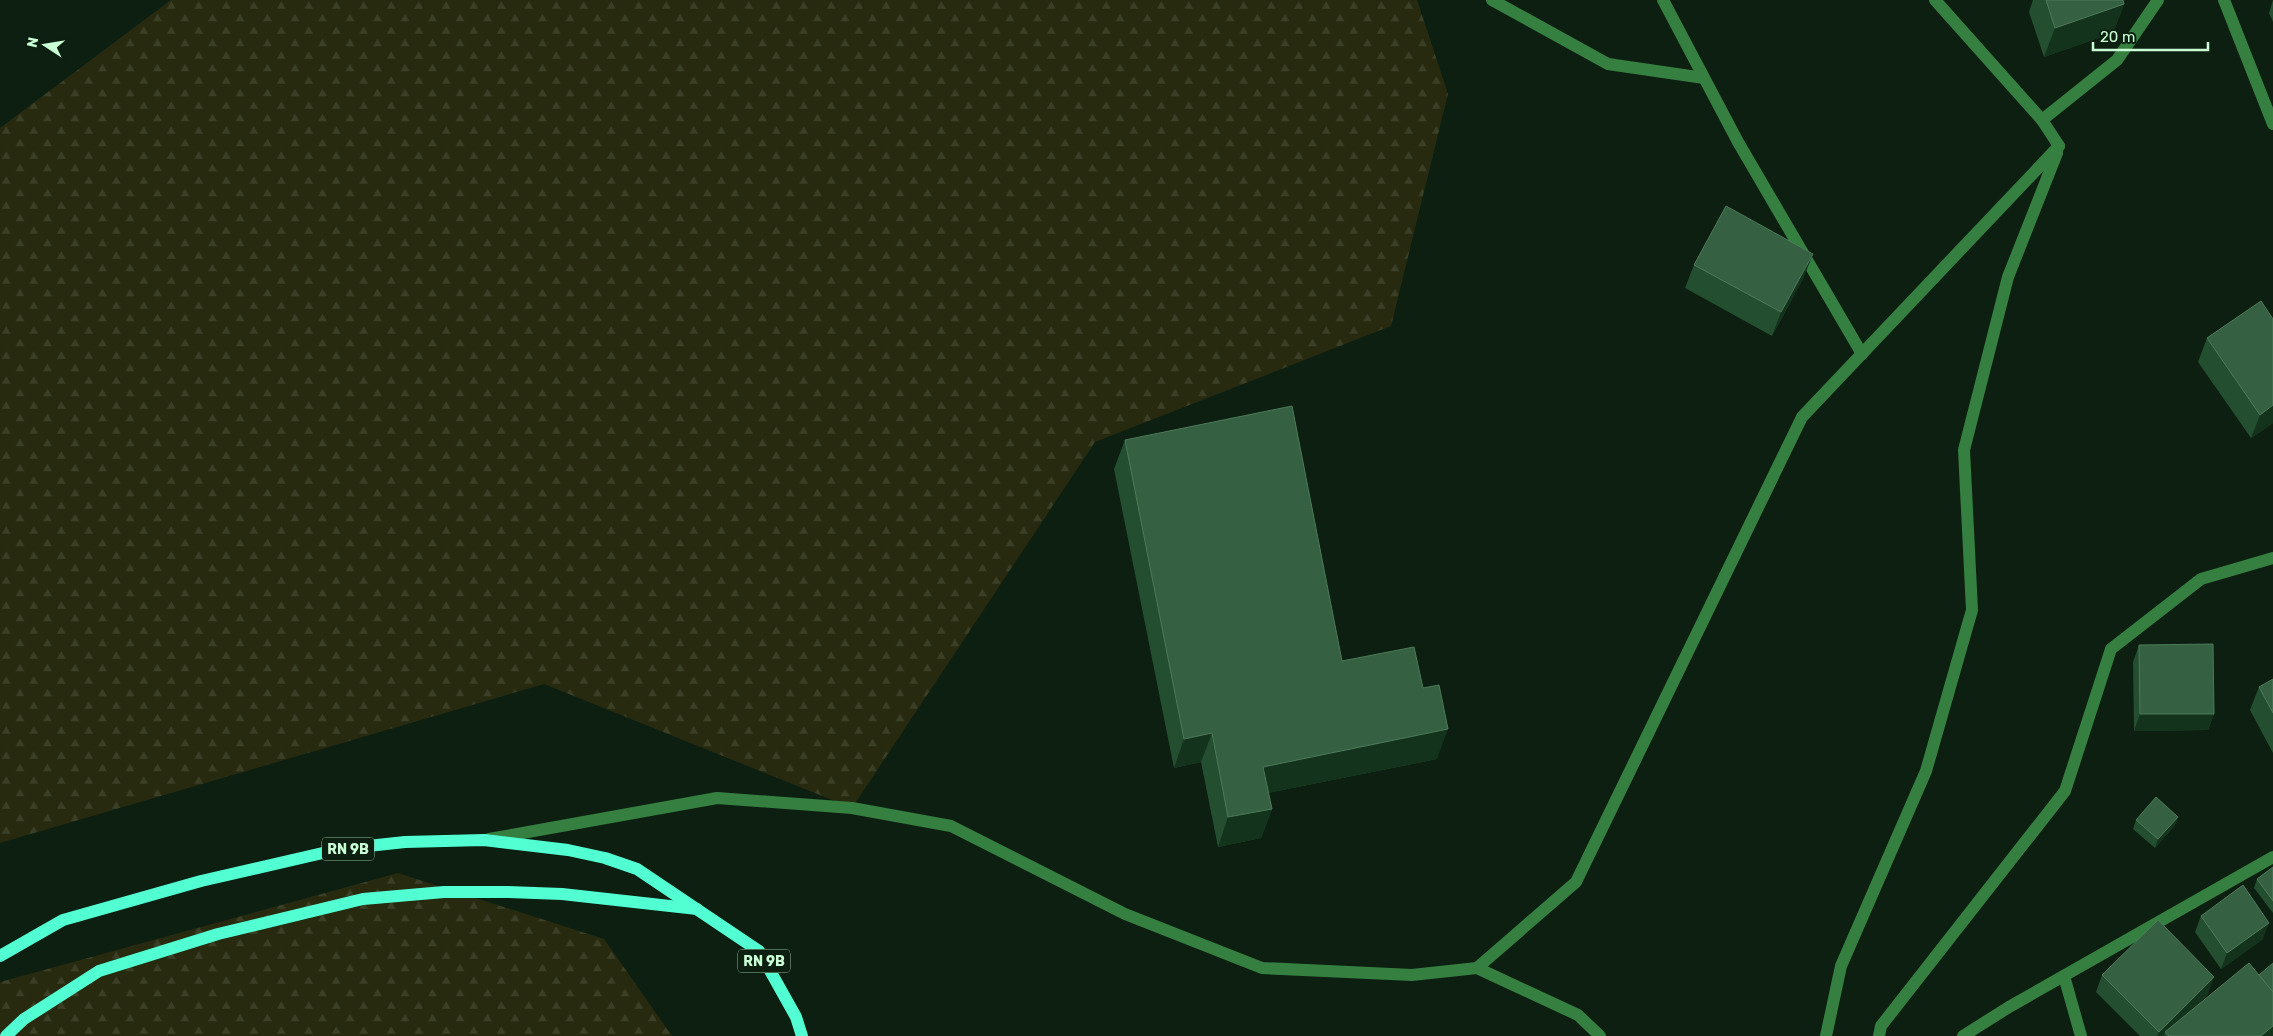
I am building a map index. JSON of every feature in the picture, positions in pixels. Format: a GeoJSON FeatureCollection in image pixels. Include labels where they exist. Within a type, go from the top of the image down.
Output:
{"type":"FeatureCollection","features":[{"type":"Feature","properties":{"kind":"main road","name":"RN 9B"},"geometry":{"type":"LineString","coordinates":[[0,956],[64,920],[201,881],[340,849],[405,842],[484,840],[568,850],[604,858],[638,869],[700,909],[759,951],[796,1017],[802,1036]]}},
{"type":"Feature","properties":{"kind":"main road","name":"RN 9B"},"geometry":{"type":"LineString","coordinates":[[6,1036],[24,1019],[99,971],[218,934],[363,899],[444,892],[507,892],[562,894],[700,909]]}},
{"type":"Feature","properties":{"kind":"street"},"geometry":{"type":"LineString","coordinates":[[1492,0],[1608,64],[1704,78]]}},
{"type":"Feature","properties":{"kind":"street"},"geometry":{"type":"LineString","coordinates":[[1663,0],[1738,142],[1862,354]]}},
{"type":"Feature","properties":{"kind":"street"},"geometry":{"type":"LineString","coordinates":[[1935,0],[2042,120],[2059,146]]}},
{"type":"Feature","properties":{"kind":"street"},"geometry":{"type":"LineString","coordinates":[[2042,120],[2117,60],[2158,0]]}},
{"type":"Feature","properties":{"kind":"street"},"geometry":{"type":"LineString","coordinates":[[2224,0],[2273,124]]}},
{"type":"Feature","properties":{"kind":"street"},"geometry":{"type":"LineString","coordinates":[[1477,968],[1576,882],[1802,417],[2059,146]]}},
{"type":"Feature","properties":{"kind":"street"},"geometry":{"type":"LineString","coordinates":[[1826,1036],[1841,966],[1926,771],[1972,610],[1964,450],[2008,277],[2059,146]]}},
{"type":"Feature","properties":{"kind":"street"},"geometry":{"type":"LineString","coordinates":[[1879,1036],[1881,1026],[2065,791],[2110,649],[2201,579],[2273,558]]}},
{"type":"Feature","properties":{"kind":"street"},"geometry":{"type":"LineString","coordinates":[[484,840],[717,798],[852,808],[951,826],[1124,914],[1262,968],[1412,975],[1477,968],[1578,1015],[1600,1036]]}},
{"type":"Feature","properties":{"kind":"street"},"geometry":{"type":"LineString","coordinates":[[1963,1036],[2273,857]]}},
{"type":"Feature","properties":{"kind":"street"},"geometry":{"type":"LineString","coordinates":[[2064,976],[2081,1036]]}},
{"type":"Feature","properties":{"kind":"green space"},"geometry":{"type":"Polygon","coordinates":[[[171,0],[1417,0],[1448,94],[1391,326],[1095,442],[852,808],[544,684],[0,843],[0,128],[171,0]]]}},
{"type":"Feature","properties":{"kind":"green space"},"geometry":{"type":"Polygon","coordinates":[[[398,873],[604,939],[672,1036],[0,1036],[0,982],[398,873]]]}},
{"type":"Feature","properties":{"kind":"building"},"geometry":{"type":"Polygon","coordinates":[[[2046,0],[2123,0],[2124,4],[2055,28],[2046,0]]]}},
{"type":"Feature","properties":{"kind":"building"},"geometry":{"type":"Polygon","coordinates":[[[1726,206],[1813,254],[1781,312],[1694,265],[1726,206]]]}},
{"type":"Feature","properties":{"kind":"building"},"geometry":{"type":"Polygon","coordinates":[[[2261,301],[2273,319],[2273,405],[2260,415],[2207,338],[2261,301]]]}},
{"type":"Feature","properties":{"kind":"building"},"geometry":{"type":"Polygon","coordinates":[[[1292,406],[1342,661],[1414,647],[1423,688],[1439,685],[1448,729],[1263,767],[1272,809],[1228,817],[1212,733],[1184,739],[1125,440],[1292,406]]]}},
{"type":"Feature","properties":{"kind":"building"},"geometry":{"type":"Polygon","coordinates":[[[2213,644],[2214,714],[2140,714],[2139,645],[2213,644]]]}},
{"type":"Feature","properties":{"kind":"building"},"geometry":{"type":"Polygon","coordinates":[[[2273,679],[2273,713],[2259,687],[2273,679]]]}},
{"type":"Feature","properties":{"kind":"building"},"geometry":{"type":"Polygon","coordinates":[[[2156,797],[2178,817],[2158,839],[2136,820],[2156,797]]]}},
{"type":"Feature","properties":{"kind":"building"},"geometry":{"type":"Polygon","coordinates":[[[2273,867],[2273,901],[2257,879],[2273,867]]]}},
{"type":"Feature","properties":{"kind":"building"},"geometry":{"type":"Polygon","coordinates":[[[2243,885],[2269,923],[2227,953],[2201,916],[2243,885]]]}},
{"type":"Feature","properties":{"kind":"building"},"geometry":{"type":"Polygon","coordinates":[[[2158,920],[2214,977],[2159,1032],[2102,975],[2158,920]]]}},
{"type":"Feature","properties":{"kind":"building"},"geometry":{"type":"Polygon","coordinates":[[[2249,963],[2273,992],[2273,1026],[2261,1036],[2169,1036],[2165,1032],[2249,963]]]}},
{"type":"Feature","properties":{"kind":"building"},"geometry":{"type":"Polygon","coordinates":[[[2273,963],[2273,992],[2259,975],[2273,963]]]}}]}
